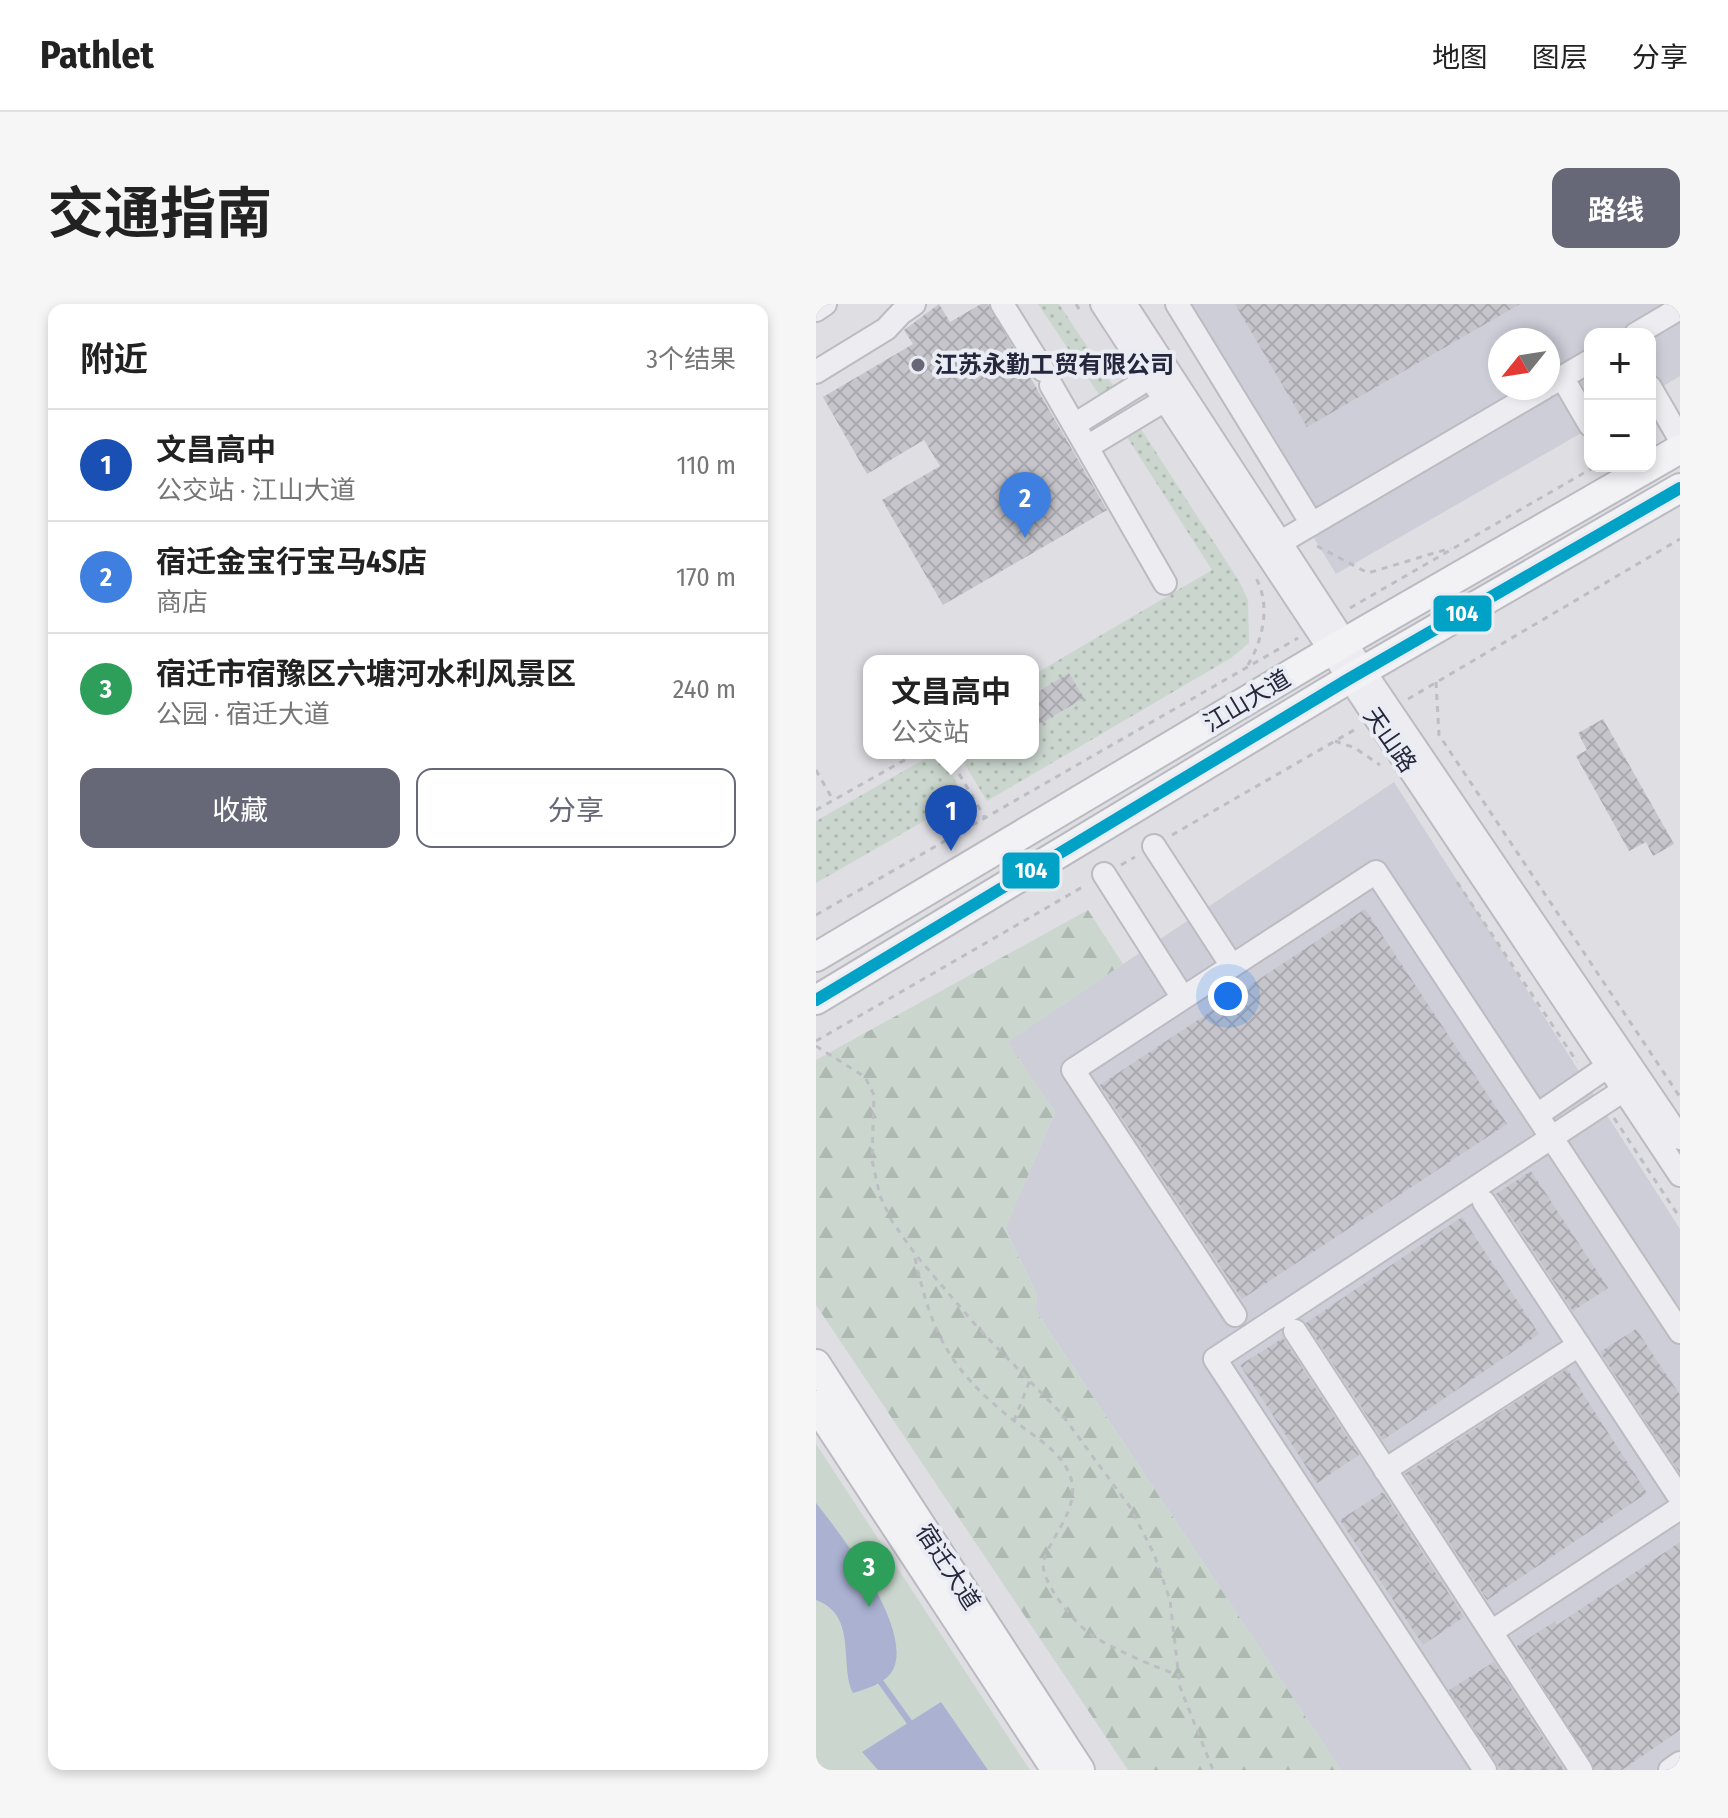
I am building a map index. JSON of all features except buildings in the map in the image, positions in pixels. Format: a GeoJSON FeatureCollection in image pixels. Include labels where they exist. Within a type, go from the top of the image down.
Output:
{"type":"FeatureCollection","features":[{"type":"Feature","properties":{"kind":"main road","name":"江山大道"},"geometry":{"type":"LineString","coordinates":[[816,957],[1329,635],[1619,474],[1680,449]]}},
{"type":"Feature","properties":{"kind":"main road","name":"江山大道"},"geometry":{"type":"LineString","coordinates":[[816,1000],[1356,676],[1680,488]]}},
{"type":"Feature","properties":{"kind":"main road","name":"宿迁大道"},"geometry":{"type":"LineString","coordinates":[[816,1364],[826,1415],[1056,1770]]}},
{"type":"Feature","properties":{"kind":"main road","name":"宿迁大道"},"geometry":{"type":"LineString","coordinates":[[826,1415],[1080,1770]]}},
{"type":"Feature","properties":{"kind":"street"},"geometry":{"type":"LineString","coordinates":[[816,310],[825,304]]}},
{"type":"Feature","properties":{"kind":"street"},"geometry":{"type":"LineString","coordinates":[[816,372],[886,329],[914,304]]}},
{"type":"Feature","properties":{"kind":"street"},"geometry":{"type":"LineString","coordinates":[[1002,304],[1165,583]]}},
{"type":"Feature","properties":{"kind":"street","name":"天山路"},"geometry":{"type":"LineString","coordinates":[[1125,304],[1158,372],[1356,676],[1632,1084],[1680,1138]]}},
{"type":"Feature","properties":{"kind":"street"},"geometry":{"type":"LineString","coordinates":[[1177,304],[1312,524]]}},
{"type":"Feature","properties":{"kind":"street"},"geometry":{"type":"LineString","coordinates":[[1646,328],[1680,308]]}},
{"type":"Feature","properties":{"kind":"street","name":"天山路"},"geometry":{"type":"LineString","coordinates":[[1093,310],[1158,372]]}},
{"type":"Feature","properties":{"kind":"street"},"geometry":{"type":"LineString","coordinates":[[1560,379],[1584,365]]}},
{"type":"Feature","properties":{"kind":"street"},"geometry":{"type":"LineString","coordinates":[[1074,425],[1158,372]]}},
{"type":"Feature","properties":{"kind":"street"},"geometry":{"type":"LineString","coordinates":[[1560,393],[1584,419]]}},
{"type":"Feature","properties":{"kind":"street"},"geometry":{"type":"LineString","coordinates":[[1087,447],[1173,395]]}},
{"type":"Feature","properties":{"kind":"street","name":"天山路"},"geometry":{"type":"LineString","coordinates":[[1173,395],[1281,542],[1329,635]]}},
{"type":"Feature","properties":{"kind":"street"},"geometry":{"type":"LineString","coordinates":[[1656,397],[1680,439]]}},
{"type":"Feature","properties":{"kind":"street"},"geometry":{"type":"LineString","coordinates":[[1281,542],[1524,400]]}},
{"type":"Feature","properties":{"kind":"street"},"geometry":{"type":"LineString","coordinates":[[1154,846],[1232,966]]}},
{"type":"Feature","properties":{"kind":"street"},"geometry":{"type":"LineString","coordinates":[[1235,1315],[1073,1070],[1376,872],[1680,1332]]}},
{"type":"Feature","properties":{"kind":"street"},"geometry":{"type":"LineString","coordinates":[[1104,874],[1183,998]]}},
{"type":"Feature","properties":{"kind":"street"},"geometry":{"type":"LineString","coordinates":[[1537,1115],[1616,1061]]}},
{"type":"Feature","properties":{"kind":"street"},"geometry":{"type":"LineString","coordinates":[[1485,1770],[1215,1359],[1632,1084]]}},
{"type":"Feature","properties":{"kind":"street","name":"天山路"},"geometry":{"type":"LineString","coordinates":[[1632,1084],[1680,1175]]}},
{"type":"Feature","properties":{"kind":"street"},"geometry":{"type":"LineString","coordinates":[[1484,1202],[1680,1498]]}},
{"type":"Feature","properties":{"kind":"street"},"geometry":{"type":"LineString","coordinates":[[1295,1331],[1581,1770]]}},
{"type":"Feature","properties":{"kind":"street"},"geometry":{"type":"LineString","coordinates":[[1385,1470],[1579,1345]]}},
{"type":"Feature","properties":{"kind":"street"},"geometry":{"type":"LineString","coordinates":[[1491,1632],[1680,1508]]}},
{"type":"Feature","properties":{"kind":"street"},"geometry":{"type":"LineString","coordinates":[[1670,1770],[1680,1763]]}},
{"type":"Feature","properties":{"kind":"path"},"geometry":{"type":"LineString","coordinates":[[1076,304],[1093,310]]}},
{"type":"Feature","properties":{"kind":"path"},"geometry":{"type":"LineString","coordinates":[[816,915],[1247,667],[1329,635],[1587,472]]}},
{"type":"Feature","properties":{"kind":"path"},"geometry":{"type":"LineString","coordinates":[[1213,1770],[1198,1737],[1179,1675],[1170,1600],[1154,1554],[1130,1507],[1060,1412],[978,1328],[915,1254],[892,1221],[880,1196],[872,1160],[874,1095],[865,1077],[816,1044],[1680,539]]}},
{"type":"Feature","properties":{"kind":"path"},"geometry":{"type":"LineString","coordinates":[[1247,667],[1261,642],[1264,614],[1259,584],[1252,571]]}},
{"type":"Feature","properties":{"kind":"path"},"geometry":{"type":"LineString","coordinates":[[1436,682],[1439,735],[1680,1097]]}},
{"type":"Feature","properties":{"kind":"path"},"geometry":{"type":"LineString","coordinates":[[1335,741],[1355,748],[1382,769]]}},
{"type":"Feature","properties":{"kind":"path"},"geometry":{"type":"LineString","coordinates":[[816,810],[906,759]]}},
{"type":"Feature","properties":{"kind":"path"},"geometry":{"type":"LineString","coordinates":[[951,759],[985,818]]}},
{"type":"Feature","properties":{"kind":"path"},"geometry":{"type":"LineString","coordinates":[[816,770],[833,800]]}},
{"type":"Feature","properties":{"kind":"path"},"geometry":{"type":"LineString","coordinates":[[1457,881],[1589,1079]]}},
{"type":"Feature","properties":{"kind":"path"},"geometry":{"type":"LineString","coordinates":[[1604,1103],[1680,1218]]}},
{"type":"Feature","properties":{"kind":"path"},"geometry":{"type":"LineString","coordinates":[[915,1254],[927,1309],[943,1346],[985,1398],[1051,1450],[1066,1465],[1072,1479],[1072,1499],[1064,1522],[1043,1561],[1044,1574],[1055,1594],[1091,1635],[1156,1668],[1179,1675]]}},
{"type":"Feature","properties":{"kind":"path"},"geometry":{"type":"LineString","coordinates":[[1014,1421],[1030,1380]]}},
{"type":"Feature","properties":{"kind":"shaded area"},"geometry":{"type":"Polygon","coordinates":[[[1171,304],[1680,304],[1680,376],[1656,390],[1656,328],[1584,328],[1584,431],[1336,574],[1171,304]]]}},
{"type":"Feature","properties":{"kind":"shaded area"},"geometry":{"type":"Polygon","coordinates":[[[1394,782],[1680,1229],[1680,1770],[1341,1770],[1036,1311],[1037,1295],[1005,1228],[1055,1112],[1007,1042],[1394,782]]]}},
{"type":"Feature","properties":{"kind":"green space"},"geometry":{"type":"Polygon","coordinates":[[[1038,304],[1059,304],[1114,387],[1100,396],[1038,304]]]}},
{"type":"Feature","properties":{"kind":"green space"},"geometry":{"type":"Polygon","coordinates":[[[1139,426],[1239,581],[1248,600],[1249,643],[1231,658],[987,801],[962,759],[1039,759],[1039,671],[1212,570],[1125,434],[1139,426]]]}},
{"type":"Feature","properties":{"kind":"green space"},"geometry":{"type":"Polygon","coordinates":[[[924,759],[944,759],[964,798],[816,883],[816,821],[924,759]]]}},
{"type":"Feature","properties":{"kind":"green space"},"geometry":{"type":"Polygon","coordinates":[[[1088,910],[1123,964],[1008,1042],[1055,1112],[1005,1229],[1037,1295],[1036,1311],[1341,1770],[1128,1770],[816,1305],[816,1060],[1088,910]]]}},
{"type":"Feature","properties":{"kind":"green space"},"geometry":{"type":"Polygon","coordinates":[[[816,1444],[1030,1770],[816,1770],[816,1444]]]}},
{"type":"Feature","properties":{"kind":"water"},"geometry":{"type":"Polygon","coordinates":[[[816,1503],[873,1585],[894,1634],[897,1656],[891,1673],[879,1683],[853,1693],[838,1617],[829,1607],[816,1600],[816,1503]]]}},
{"type":"Feature","properties":{"kind":"water"},"geometry":{"type":"Polygon","coordinates":[[[941,1702],[988,1770],[878,1770],[862,1752],[941,1702]]]}},
{"type":"Feature","properties":{"kind":"waterway"},"geometry":{"type":"LineString","coordinates":[[880,1681],[913,1727]]}},
{"type":"Feature","properties":{"kind":"transit line","name":"104"},"geometry":{"type":"LineString","coordinates":[[816,1000],[1347,680],[1680,488]]}},
{"type":"Feature","properties":{"kind":"place","name":"江苏永勤工贸有限公司"},"geometry":{"type":"Point","coordinates":[918,365]}},
{"type":"Feature","properties":{"kind":"place","name":"宿迁金宝行宝马4S店"},"geometry":{"type":"Point","coordinates":[1025,538]}},
{"type":"Feature","properties":{"kind":"place","name":"文昌高中"},"geometry":{"type":"Point","coordinates":[951,851]}},
{"type":"Feature","properties":{"kind":"place","name":"宿迁市宿豫区六塘河水利风景区"},"geometry":{"type":"Point","coordinates":[869,1607]}}]}
